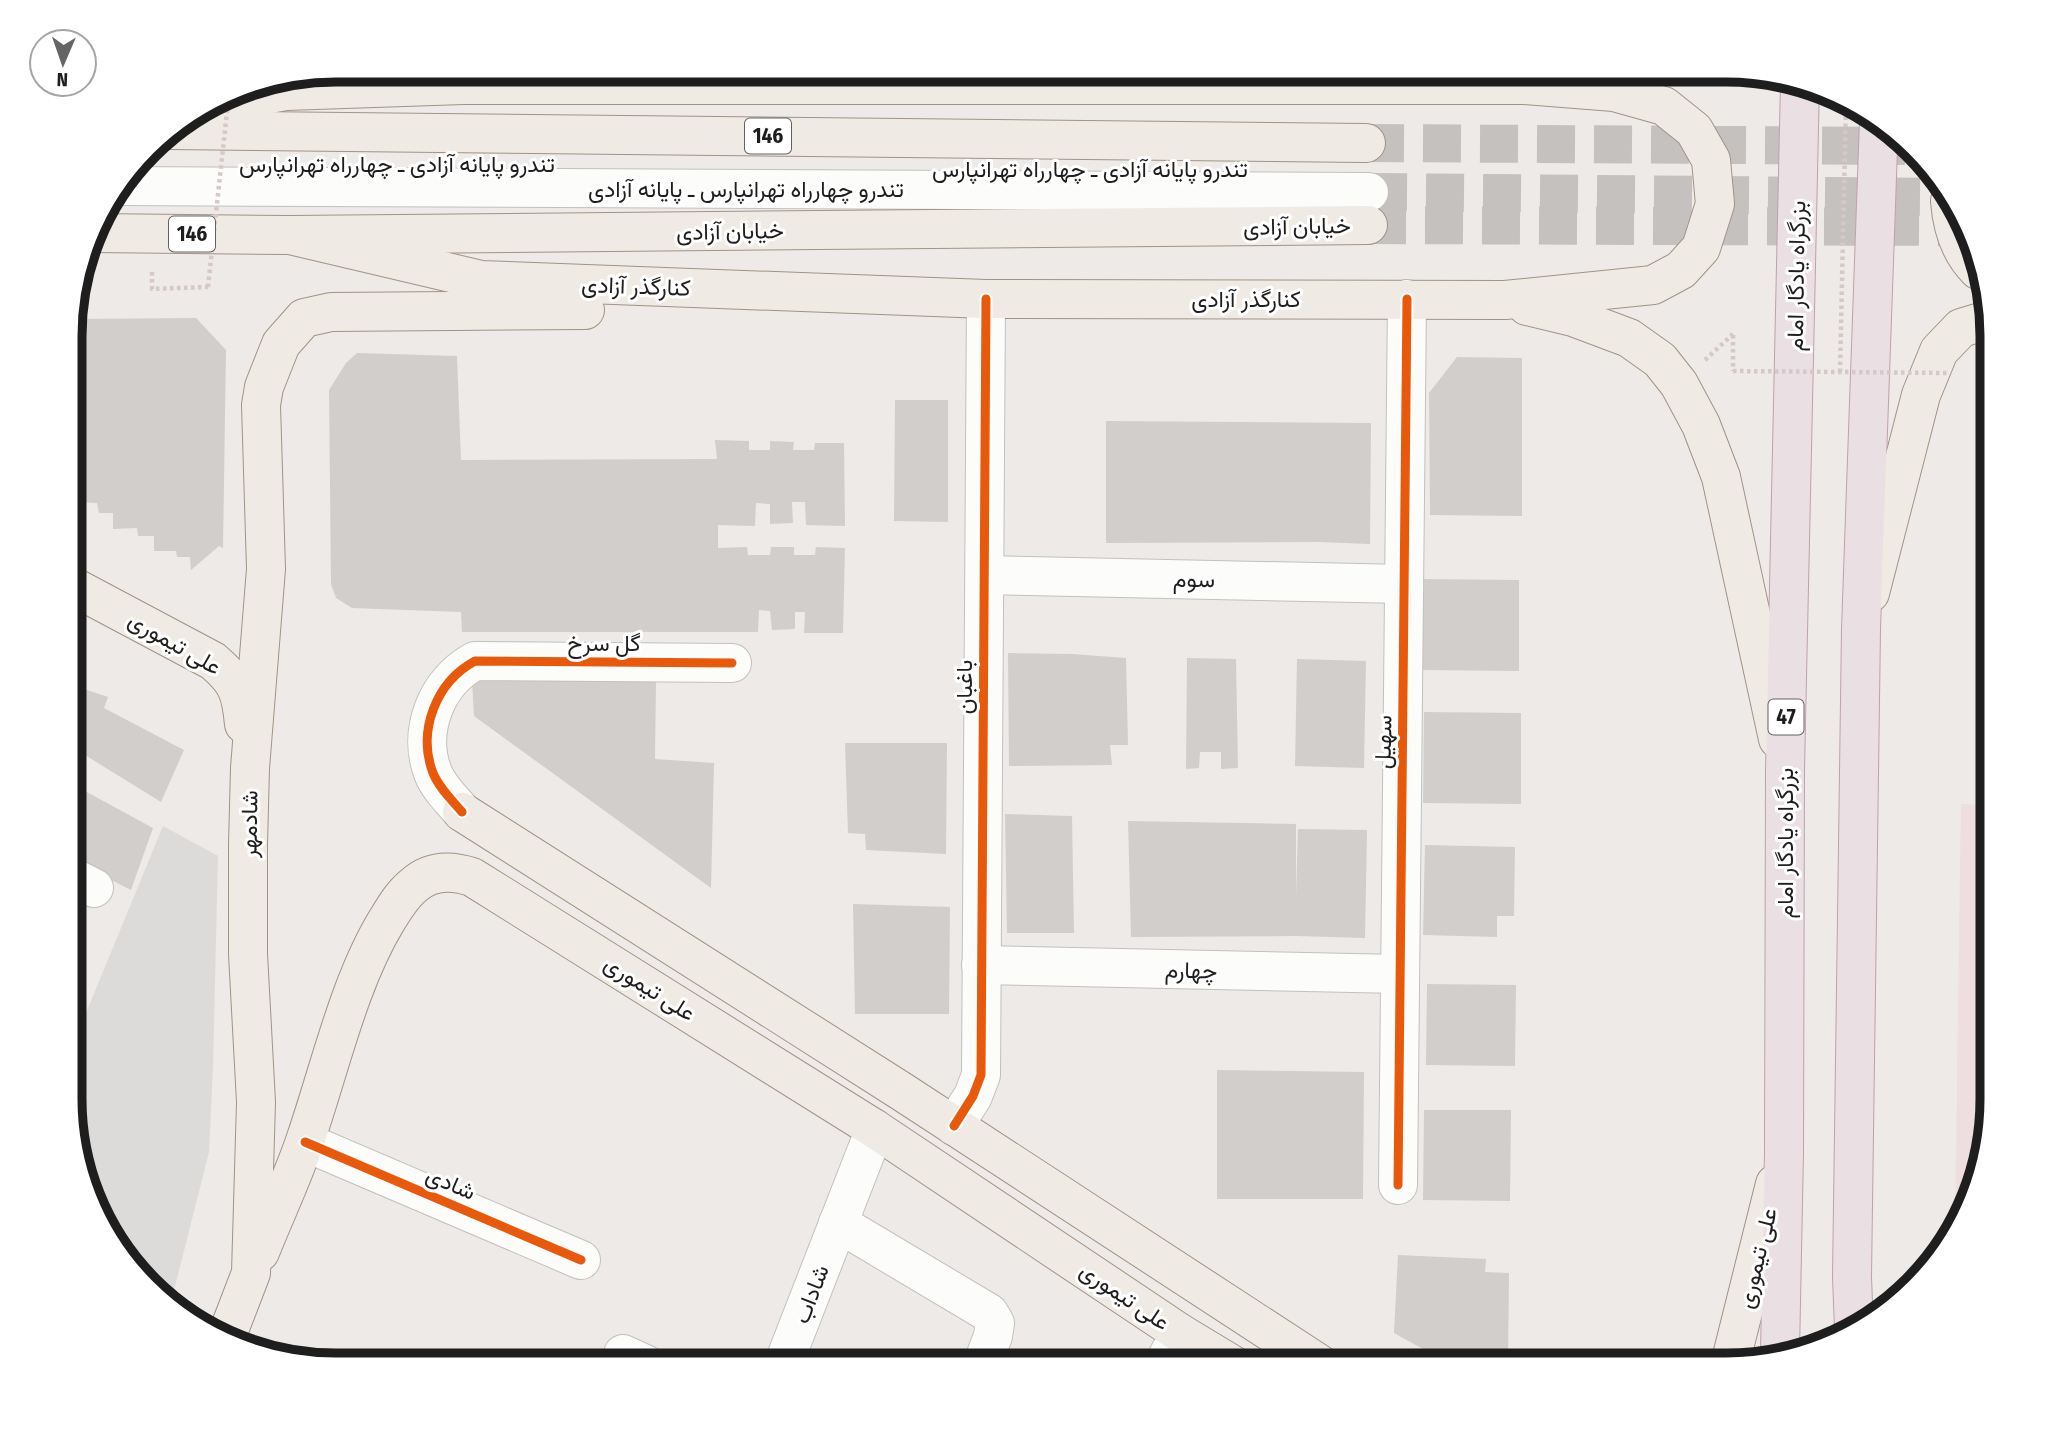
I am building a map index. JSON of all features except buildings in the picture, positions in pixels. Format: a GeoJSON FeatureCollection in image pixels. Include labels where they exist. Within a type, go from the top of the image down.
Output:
{"type":"FeatureCollection","features":[{"type":"Feature","properties":{"kind":"highway","name":"بزرگراه یادگار امام"},"geometry":{"type":"LineString","coordinates":[[1780,1347],[1784,1152],[1785,770],[1800,94]]}},
{"type":"Feature","properties":{"kind":"highway"},"geometry":{"type":"LineString","coordinates":[[1854,1319],[1861,629],[1879,134]]}},
{"type":"Feature","properties":{"kind":"main road"},"geometry":{"type":"LineString","coordinates":[[252,97],[286,91],[397,82]]}},
{"type":"Feature","properties":{"kind":"main road"},"geometry":{"type":"LineString","coordinates":[[1418,82],[1524,85],[1614,92],[1664,106],[1694,130],[1711,160],[1714,204],[1701,248],[1681,270],[1653,285],[1505,300]]}},
{"type":"Feature","properties":{"kind":"main road"},"geometry":{"type":"LineString","coordinates":[[1524,85],[1546,82]]}},
{"type":"Feature","properties":{"kind":"main road","name":"146"},"geometry":{"type":"LineString","coordinates":[[187,131],[1368,183]]}},
{"type":"Feature","properties":{"kind":"main road","name":"خیابان آزادی"},"geometry":{"type":"LineString","coordinates":[[104,233],[290,235],[1368,183]]}},
{"type":"Feature","properties":{"kind":"main road"},"geometry":{"type":"LineString","coordinates":[[1954,223],[1956,238],[1966,257]]}},
{"type":"Feature","properties":{"kind":"main road","name":"کنارگذر آزادی"},"geometry":{"type":"LineString","coordinates":[[290,235],[481,280],[986,299],[1505,300]]}},
{"type":"Feature","properties":{"kind":"main road","name":"کنارگذر آزادی"},"geometry":{"type":"LineString","coordinates":[[304,318],[331,312],[375,310],[792,310],[986,299]]}},
{"type":"Feature","properties":{"kind":"main road"},"geometry":{"type":"LineString","coordinates":[[1505,300],[1573,317],[1629,338],[1660,360],[1679,384],[1701,425],[1721,477],[1785,770]]}},
{"type":"Feature","properties":{"kind":"main road","name":"شادمهر"},"geometry":{"type":"LineString","coordinates":[[229,1329],[251,1273],[256,1102],[248,954],[250,768],[266,569],[261,405],[264,387],[281,344],[304,318]]}},
{"type":"Feature","properties":{"kind":"main road"},"geometry":{"type":"LineString","coordinates":[[1861,629],[1921,395],[1939,351],[1961,328],[1979,323]]}},
{"type":"Feature","properties":{"kind":"main road","name":"علی تیموری"},"geometry":{"type":"LineString","coordinates":[[82,591],[214,661],[229,674],[236,683],[241,698],[250,768]]}},
{"type":"Feature","properties":{"kind":"main road","name":"علی تیموری"},"geometry":{"type":"LineString","coordinates":[[462,812],[901,1091],[1303,1353]]}},
{"type":"Feature","properties":{"kind":"main road","name":"علی تیموری"},"geometry":{"type":"LineString","coordinates":[[251,1273],[305,1142],[352,998],[381,930],[399,900],[412,886],[426,876],[441,872],[458,872],[472,877],[875,1129],[1172,1349]]}},
{"type":"Feature","properties":{"kind":"main road"},"geometry":{"type":"LineString","coordinates":[[875,1129],[901,1091]]}},
{"type":"Feature","properties":{"kind":"main road","name":"علی تیموری"},"geometry":{"type":"LineString","coordinates":[[1733,1353],[1784,1152]]}},
{"type":"Feature","properties":{"kind":"main road"},"geometry":{"type":"LineString","coordinates":[[1852,1277],[1859,1315]]}},
{"type":"Feature","properties":{"kind":"street","name":"تندرو پایانه آزادی ـ چهارراه تهرانپارس"},"geometry":{"type":"LineString","coordinates":[[152,162],[1368,183]]}},
{"type":"Feature","properties":{"kind":"street","name":"تندرو چهارراه تهرانپارس ـ پایانه آزادی"},"geometry":{"type":"LineString","coordinates":[[132,186],[1368,183]]}},
{"type":"Feature","properties":{"kind":"street","name":"باغبان"},"geometry":{"type":"LineString","coordinates":[[954,1126],[973,1096],[981,1075],[986,299]]}},
{"type":"Feature","properties":{"kind":"street","name":"سهیل"},"geometry":{"type":"LineString","coordinates":[[1398,1185],[1406,299]]}},
{"type":"Feature","properties":{"kind":"street","name":"سوم"},"geometry":{"type":"LineString","coordinates":[[985,575],[1404,584]]}},
{"type":"Feature","properties":{"kind":"street","name":"گل سرخ"},"geometry":{"type":"LineString","coordinates":[[462,812],[433,774],[426,744],[431,712],[439,695],[462,668],[475,661],[732,663]]}},
{"type":"Feature","properties":{"kind":"street","name":"چهارم"},"geometry":{"type":"LineString","coordinates":[[981,965],[1400,974]]}},
{"type":"Feature","properties":{"kind":"street","name":"شاداب"},"geometry":{"type":"LineString","coordinates":[[788,1353],[875,1129]]}},
{"type":"Feature","properties":{"kind":"street","name":"شادی"},"geometry":{"type":"LineString","coordinates":[[305,1142],[581,1261]]}},
{"type":"Feature","properties":{"kind":"street"},"geometry":{"type":"LineString","coordinates":[[838,1223],[989,1313],[995,1323],[987,1350]]}},
{"type":"Feature","properties":{"kind":"path"},"geometry":{"type":"LineString","coordinates":[[152,289],[208,287],[228,107]]}},
{"type":"Feature","properties":{"kind":"path"},"geometry":{"type":"LineString","coordinates":[[1840,372],[1846,112]]}},
{"type":"Feature","properties":{"kind":"path"},"geometry":{"type":"LineString","coordinates":[[1732,334],[1733,371],[1947,373]]}},
{"type":"Feature","properties":{"kind":"shaded area"},"geometry":{"type":"Polygon","coordinates":[[[1961,804],[1980,805],[1978,1132],[1971,1164],[1955,1208],[1961,804]]]}},
{"type":"Feature","properties":{"kind":"shaded area"},"geometry":{"type":"Polygon","coordinates":[[[163,826],[218,856],[209,1152],[173,1293],[145,1266],[125,1240],[108,1211],[96,1180],[84,1132],[82,1023],[163,826]]]}},
{"type":"Feature","properties":{"kind":"tunnel"},"geometry":{"type":"LineString","coordinates":[[1366,143],[1894,146]]}},
{"type":"Feature","properties":{"kind":"tunnel"},"geometry":{"type":"LineString","coordinates":[[1369,192],[1938,197]]}},
{"type":"Feature","properties":{"kind":"tunnel"},"geometry":{"type":"LineString","coordinates":[[1368,225],[1955,227]]}},
{"type":"Feature","properties":{"kind":"cycle path"},"geometry":{"type":"LineString","coordinates":[[954,1126],[973,1096],[981,1075],[986,299]]}},
{"type":"Feature","properties":{"kind":"cycle path"},"geometry":{"type":"LineString","coordinates":[[1398,1185],[1407,299]]}},
{"type":"Feature","properties":{"kind":"cycle path"},"geometry":{"type":"LineString","coordinates":[[462,812],[433,773],[427,741],[433,709],[440,695],[461,670],[475,661],[732,663]]}},
{"type":"Feature","properties":{"kind":"cycle path"},"geometry":{"type":"LineString","coordinates":[[305,1142],[581,1260]]}}]}
